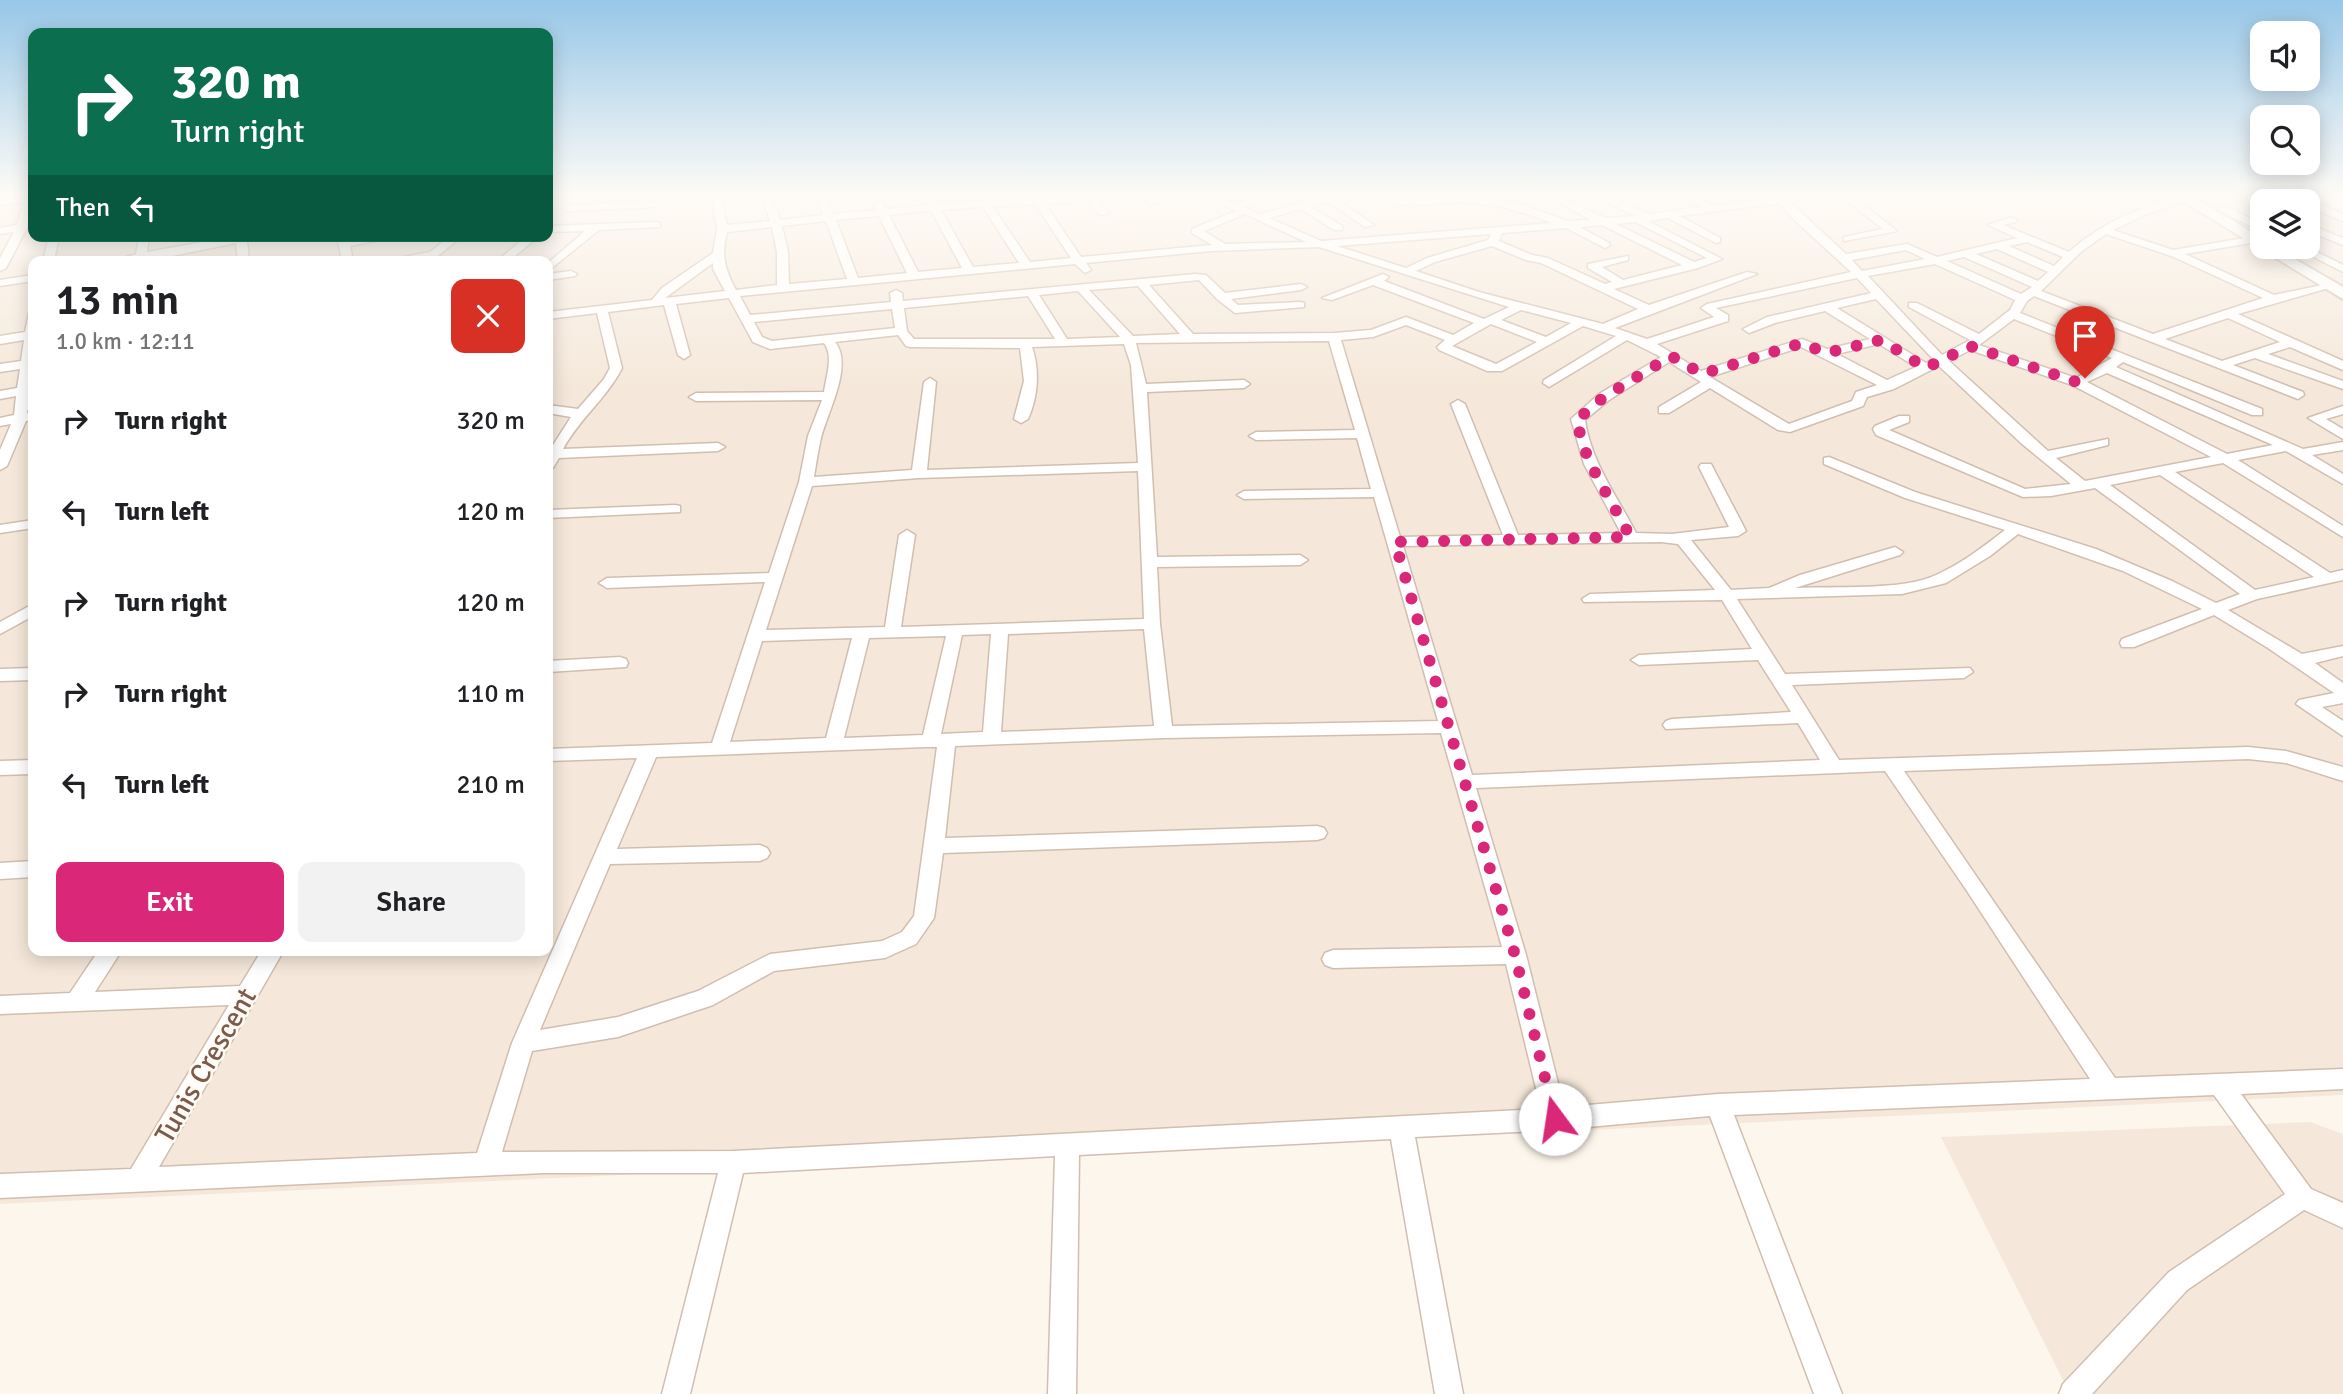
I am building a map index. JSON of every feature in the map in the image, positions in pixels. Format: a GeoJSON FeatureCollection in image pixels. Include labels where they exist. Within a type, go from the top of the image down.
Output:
{"type":"FeatureCollection","features":[{"type":"Feature","properties":{"kind":"street"},"geometry":{"type":"LineString","coordinates":[[684,355],[663,302],[666,289],[709,260]]}},
{"type":"Feature","properties":{"kind":"street"},"geometry":{"type":"LineString","coordinates":[[718,260],[719,269],[744,319],[757,338],[770,345],[901,331]]}},
{"type":"Feature","properties":{"kind":"street"},"geometry":{"type":"LineString","coordinates":[[782,260],[783,288]]}},
{"type":"Feature","properties":{"kind":"street"},"geometry":{"type":"LineString","coordinates":[[845,260],[854,283]]}},
{"type":"Feature","properties":{"kind":"street"},"geometry":{"type":"LineString","coordinates":[[906,260],[915,277]]}},
{"type":"Feature","properties":{"kind":"street"},"geometry":{"type":"LineString","coordinates":[[963,260],[970,272]]}},
{"type":"Feature","properties":{"kind":"street"},"geometry":{"type":"LineString","coordinates":[[1023,260],[1027,266]]}},
{"type":"Feature","properties":{"kind":"street"},"geometry":{"type":"LineString","coordinates":[[553,314],[732,296],[783,288],[1098,260]]}},
{"type":"Feature","properties":{"kind":"street"},"geometry":{"type":"LineString","coordinates":[[1372,260],[1647,343],[1783,427],[1790,428],[1858,403],[1861,395],[1889,386],[1974,342],[2021,307],[2022,299],[2037,289],[2066,260]]}},
{"type":"Feature","properties":{"kind":"street"},"geometry":{"type":"LineString","coordinates":[[1328,298],[1431,260]]}},
{"type":"Feature","properties":{"kind":"street"},"geometry":{"type":"LineString","coordinates":[[1544,260],[1648,309]]}},
{"type":"Feature","properties":{"kind":"street"},"geometry":{"type":"LineString","coordinates":[[1615,260],[1592,265],[1621,283]]}},
{"type":"Feature","properties":{"kind":"street"},"geometry":{"type":"LineString","coordinates":[[1683,260],[1694,266]]}},
{"type":"Feature","properties":{"kind":"street"},"geometry":{"type":"LineString","coordinates":[[1604,288],[1714,260]]}},
{"type":"Feature","properties":{"kind":"street"},"geometry":{"type":"LineString","coordinates":[[1846,260],[1941,361],[2082,486]]}},
{"type":"Feature","properties":{"kind":"street"},"geometry":{"type":"LineString","coordinates":[[1647,343],[1724,318],[1707,307],[1812,282],[1940,260]]}},
{"type":"Feature","properties":{"kind":"street"},"geometry":{"type":"LineString","coordinates":[[1979,260],[2037,289],[2298,395]]}},
{"type":"Feature","properties":{"kind":"street"},"geometry":{"type":"LineString","coordinates":[[2031,260],[2056,271]]}},
{"type":"Feature","properties":{"kind":"street"},"geometry":{"type":"LineString","coordinates":[[2189,260],[2270,297]]}},
{"type":"Feature","properties":{"kind":"street"},"geometry":{"type":"LineString","coordinates":[[2291,260],[2343,294]]}},
{"type":"Feature","properties":{"kind":"street"},"geometry":{"type":"LineString","coordinates":[[2325,260],[2343,269]]}},
{"type":"Feature","properties":{"kind":"street"},"geometry":{"type":"LineString","coordinates":[[1936,261],[2022,299]]}},
{"type":"Feature","properties":{"kind":"street"},"geometry":{"type":"LineString","coordinates":[[1080,262],[1097,287]]}},
{"type":"Feature","properties":{"kind":"street"},"geometry":{"type":"LineString","coordinates":[[553,276],[571,274]]}},
{"type":"Feature","properties":{"kind":"street"},"geometry":{"type":"LineString","coordinates":[[1604,328],[1648,309],[1751,274]]}},
{"type":"Feature","properties":{"kind":"street"},"geometry":{"type":"LineString","coordinates":[[744,319],[1202,277],[1236,309],[1300,305]]}},
{"type":"Feature","properties":{"kind":"street"},"geometry":{"type":"LineString","coordinates":[[0,282],[28,279]]}},
{"type":"Feature","properties":{"kind":"street"},"geometry":{"type":"LineString","coordinates":[[893,279],[901,331],[910,344],[1334,337],[1373,333],[1406,321],[1453,339]]}},
{"type":"Feature","properties":{"kind":"street"},"geometry":{"type":"LineString","coordinates":[[1374,281],[1546,341]]}},
{"type":"Feature","properties":{"kind":"street"},"geometry":{"type":"LineString","coordinates":[[1141,282],[1190,338]]}},
{"type":"Feature","properties":{"kind":"street"},"geometry":{"type":"LineString","coordinates":[[2154,338],[2231,315],[2270,297],[2328,285]]}},
{"type":"Feature","properties":{"kind":"street"},"geometry":{"type":"LineString","coordinates":[[1221,297],[1301,287]]}},
{"type":"Feature","properties":{"kind":"street"},"geometry":{"type":"LineString","coordinates":[[1081,288],[1129,339],[1140,387],[1152,624],[1164,732]]}},
{"type":"Feature","properties":{"kind":"street"},"geometry":{"type":"LineString","coordinates":[[1032,293],[1062,341]]}},
{"type":"Feature","properties":{"kind":"street"},"geometry":{"type":"LineString","coordinates":[[1749,329],[1825,306],[1878,295]]}},
{"type":"Feature","properties":{"kind":"street"},"geometry":{"type":"LineString","coordinates":[[1913,305],[1974,342],[2077,382],[2228,460],[2343,532]]}},
{"type":"Feature","properties":{"kind":"street"},"geometry":{"type":"LineString","coordinates":[[1520,306],[1453,339],[1443,347],[1491,368],[1498,368],[1581,322]]}},
{"type":"Feature","properties":{"kind":"street"},"geometry":{"type":"LineString","coordinates":[[1825,306],[1926,368]]}},
{"type":"Feature","properties":{"kind":"street"},"geometry":{"type":"LineString","coordinates":[[553,456],[581,414],[610,380],[616,368],[602,309]]}},
{"type":"Feature","properties":{"kind":"street"},"geometry":{"type":"LineString","coordinates":[[2013,314],[2257,412]]}},
{"type":"Feature","properties":{"kind":"street"},"geometry":{"type":"LineString","coordinates":[[2231,315],[2343,366]]}},
{"type":"Feature","properties":{"kind":"street"},"geometry":{"type":"LineString","coordinates":[[1549,383],[1625,336]]}},
{"type":"Feature","properties":{"kind":"street"},"geometry":{"type":"LineString","coordinates":[[1334,337],[1515,955],[1555,1119]]}},
{"type":"Feature","properties":{"kind":"street"},"geometry":{"type":"LineString","coordinates":[[719,748],[806,482],[815,436],[830,396],[835,359],[834,348],[827,339]]}},
{"type":"Feature","properties":{"kind":"street"},"geometry":{"type":"LineString","coordinates":[[0,340],[28,343]]}},
{"type":"Feature","properties":{"kind":"street"},"geometry":{"type":"LineString","coordinates":[[1826,353],[1881,340]]}},
{"type":"Feature","properties":{"kind":"street"},"geometry":{"type":"LineString","coordinates":[[1664,410],[1707,378],[1802,343],[1889,386]]}},
{"type":"Feature","properties":{"kind":"street"},"geometry":{"type":"LineString","coordinates":[[2222,365],[2291,343]]}},
{"type":"Feature","properties":{"kind":"street"},"geometry":{"type":"LineString","coordinates":[[1021,419],[1026,410],[1029,361],[1025,344]]}},
{"type":"Feature","properties":{"kind":"street"},"geometry":{"type":"LineString","coordinates":[[2255,354],[2343,385]]}},
{"type":"Feature","properties":{"kind":"street"},"geometry":{"type":"LineString","coordinates":[[1630,537],[1588,456],[1578,432],[1578,419],[1604,397],[1671,356]]}},
{"type":"Feature","properties":{"kind":"street"},"geometry":{"type":"LineString","coordinates":[[2077,382],[2107,368],[2122,357]]}},
{"type":"Feature","properties":{"kind":"street"},"geometry":{"type":"LineString","coordinates":[[0,368],[28,364]]}},
{"type":"Feature","properties":{"kind":"street"},"geometry":{"type":"LineString","coordinates":[[2107,368],[2294,450],[2343,480]]}},
{"type":"Feature","properties":{"kind":"street"},"geometry":{"type":"LineString","coordinates":[[2,459],[27,418],[28,373]]}},
{"type":"Feature","properties":{"kind":"street"},"geometry":{"type":"LineString","coordinates":[[919,474],[930,382]]}},
{"type":"Feature","properties":{"kind":"street"},"geometry":{"type":"LineString","coordinates":[[1140,387],[1244,384]]}},
{"type":"Feature","properties":{"kind":"street"},"geometry":{"type":"LineString","coordinates":[[0,395],[26,391]]}},
{"type":"Feature","properties":{"kind":"street"},"geometry":{"type":"LineString","coordinates":[[696,397],[830,396]]}},
{"type":"Feature","properties":{"kind":"street"},"geometry":{"type":"LineString","coordinates":[[1458,404],[1512,539]]}},
{"type":"Feature","properties":{"kind":"street"},"geometry":{"type":"LineString","coordinates":[[553,410],[581,414]]}},
{"type":"Feature","properties":{"kind":"street"},"geometry":{"type":"LineString","coordinates":[[2343,410],[2315,418],[2343,435]]}},
{"type":"Feature","properties":{"kind":"street"},"geometry":{"type":"LineString","coordinates":[[0,422],[27,418]]}},
{"type":"Feature","properties":{"kind":"street"},"geometry":{"type":"LineString","coordinates":[[1904,419],[1880,429],[1881,432],[2002,485],[2035,494],[2228,460],[2343,446]]}},
{"type":"Feature","properties":{"kind":"street"},"geometry":{"type":"LineString","coordinates":[[1256,436],[1364,434]]}},
{"type":"Feature","properties":{"kind":"street"},"geometry":{"type":"LineString","coordinates":[[2045,456],[2103,442]]}},
{"type":"Feature","properties":{"kind":"street"},"geometry":{"type":"LineString","coordinates":[[553,459],[718,447]]}},
{"type":"Feature","properties":{"kind":"street"},"geometry":{"type":"LineString","coordinates":[[1829,461],[1898,490],[2051,539],[2144,574],[2218,609],[2302,660],[2343,691]]}},
{"type":"Feature","properties":{"kind":"street"},"geometry":{"type":"LineString","coordinates":[[806,482],[919,474],[1145,467]]}},
{"type":"Feature","properties":{"kind":"street"},"geometry":{"type":"LineString","coordinates":[[1395,542],[1677,537],[1738,531],[1706,467]]}},
{"type":"Feature","properties":{"kind":"street"},"geometry":{"type":"LineString","coordinates":[[2164,471],[2335,576]]}},
{"type":"Feature","properties":{"kind":"street"},"geometry":{"type":"LineString","coordinates":[[2098,483],[2252,595]]}},
{"type":"Feature","properties":{"kind":"street"},"geometry":{"type":"LineString","coordinates":[[1244,495],[1379,493]]}},
{"type":"Feature","properties":{"kind":"street"},"geometry":{"type":"LineString","coordinates":[[553,514],[675,509]]}},
{"type":"Feature","properties":{"kind":"street"},"geometry":{"type":"LineString","coordinates":[[0,529],[28,525]]}},
{"type":"Feature","properties":{"kind":"street"},"geometry":{"type":"LineString","coordinates":[[1590,599],[1902,589],[1940,580],[1985,553],[2015,529]]}},
{"type":"Feature","properties":{"kind":"street"},"geometry":{"type":"LineString","coordinates":[[892,633],[906,534]]}},
{"type":"Feature","properties":{"kind":"street"},"geometry":{"type":"LineString","coordinates":[[1677,537],[1687,544],[1726,594],[1834,767]]}},
{"type":"Feature","properties":{"kind":"street"},"geometry":{"type":"LineString","coordinates":[[1768,593],[1807,576],[1846,569],[1895,552]]}},
{"type":"Feature","properties":{"kind":"street"},"geometry":{"type":"LineString","coordinates":[[1149,562],[1300,560]]}},
{"type":"Feature","properties":{"kind":"street"},"geometry":{"type":"LineString","coordinates":[[2128,643],[2252,595],[2335,576]]}},
{"type":"Feature","properties":{"kind":"street"},"geometry":{"type":"LineString","coordinates":[[607,583],[776,577]]}},
{"type":"Feature","properties":{"kind":"street"},"geometry":{"type":"LineString","coordinates":[[0,629],[28,611]]}},
{"type":"Feature","properties":{"kind":"street"},"geometry":{"type":"LineString","coordinates":[[756,636],[1152,624]]}},
{"type":"Feature","properties":{"kind":"street"},"geometry":{"type":"LineString","coordinates":[[991,739],[1000,629]]}},
{"type":"Feature","properties":{"kind":"street"},"geometry":{"type":"LineString","coordinates":[[523,1043],[618,1027],[705,998],[770,963],[885,948],[909,938],[924,918],[935,846],[938,742],[955,631]]}},
{"type":"Feature","properties":{"kind":"street"},"geometry":{"type":"LineString","coordinates":[[833,746],[862,634]]}},
{"type":"Feature","properties":{"kind":"street"},"geometry":{"type":"LineString","coordinates":[[2302,660],[2343,651]]}},
{"type":"Feature","properties":{"kind":"street"},"geometry":{"type":"LineString","coordinates":[[1639,660],[1763,654]]}},
{"type":"Feature","properties":{"kind":"street"},"geometry":{"type":"LineString","coordinates":[[553,667],[620,663]]}},
{"type":"Feature","properties":{"kind":"street"},"geometry":{"type":"LineString","coordinates":[[1780,681],[1964,672]]}},
{"type":"Feature","properties":{"kind":"street"},"geometry":{"type":"LineString","coordinates":[[0,675],[28,674]]}},
{"type":"Feature","properties":{"kind":"street"},"geometry":{"type":"LineString","coordinates":[[2343,697],[2305,704],[2343,730]]}},
{"type":"Feature","properties":{"kind":"street"},"geometry":{"type":"LineString","coordinates":[[1672,725],[1804,718]]}},
{"type":"Feature","properties":{"kind":"street"},"geometry":{"type":"LineString","coordinates":[[553,755],[1164,732],[1450,727]]}},
{"type":"Feature","properties":{"kind":"street"},"geometry":{"type":"LineString","coordinates":[[486,1165],[523,1043],[649,752]]}},
{"type":"Feature","properties":{"kind":"street"},"geometry":{"type":"LineString","coordinates":[[1466,782],[2248,753],[2286,757],[2334,770],[2343,784]]}},
{"type":"Feature","properties":{"kind":"street"},"geometry":{"type":"LineString","coordinates":[[1890,765],[1945,838],[2031,975],[2110,1090]]}},
{"type":"Feature","properties":{"kind":"street"},"geometry":{"type":"LineString","coordinates":[[0,768],[28,767]]}},
{"type":"Feature","properties":{"kind":"street"},"geometry":{"type":"LineString","coordinates":[[935,846],[1317,833]]}},
{"type":"Feature","properties":{"kind":"street"},"geometry":{"type":"LineString","coordinates":[[603,858],[760,853]]}},
{"type":"Feature","properties":{"kind":"street"},"geometry":{"type":"LineString","coordinates":[[0,871],[28,869]]}},
{"type":"Feature","properties":{"kind":"street"},"geometry":{"type":"LineString","coordinates":[[1333,959],[1515,955]]}},
{"type":"Feature","properties":{"kind":"street"},"geometry":{"type":"LineString","coordinates":[[76,1002],[107,956]]}},
{"type":"Feature","properties":{"kind":"street","name":"Tunis Crescent"},"geometry":{"type":"LineString","coordinates":[[138,1180],[269,956]]}},
{"type":"Feature","properties":{"kind":"street"},"geometry":{"type":"LineString","coordinates":[[0,1005],[244,995]]}},
{"type":"Feature","properties":{"kind":"street"},"geometry":{"type":"LineString","coordinates":[[0,1186],[486,1165],[733,1162],[1555,1119],[1718,1105],[2343,1079]]}},
{"type":"Feature","properties":{"kind":"street"},"geometry":{"type":"LineString","coordinates":[[2220,1084],[2302,1197],[2343,1216]]}},
{"type":"Feature","properties":{"kind":"street"},"geometry":{"type":"LineString","coordinates":[[1718,1105],[1828,1394]]}},
{"type":"Feature","properties":{"kind":"street"},"geometry":{"type":"LineString","coordinates":[[1401,1127],[1448,1394]]}},
{"type":"Feature","properties":{"kind":"street"},"geometry":{"type":"LineString","coordinates":[[1062,1394],[1067,1146]]}},
{"type":"Feature","properties":{"kind":"street"},"geometry":{"type":"LineString","coordinates":[[676,1394],[733,1162]]}},
{"type":"Feature","properties":{"kind":"street"},"geometry":{"type":"LineString","coordinates":[[2073,1394],[2178,1281],[2302,1197]]}},
{"type":"Feature","properties":{"kind":"shaded area"},"geometry":{"type":"Polygon","coordinates":[[[0,260],[28,260],[28,956],[553,956],[553,260],[2343,260],[2343,1095],[0,1204],[0,260]]]}},
{"type":"Feature","properties":{"kind":"shaded area"},"geometry":{"type":"Polygon","coordinates":[[[2310,1122],[2343,1134],[2343,1394],[2070,1394],[1941,1137],[2310,1122]]]}},
{"type":"Feature","properties":{"kind":"route"},"geometry":{"type":"LineString","coordinates":[[1555,1119],[1515,955],[1395,542],[1630,537],[1588,456],[1578,432],[1578,419],[1584,411],[1604,397],[1671,356],[1702,374],[1743,364],[1802,343],[1826,353],[1881,340],[1926,368],[1970,346],[2077,382],[2085,378]]}}]}
